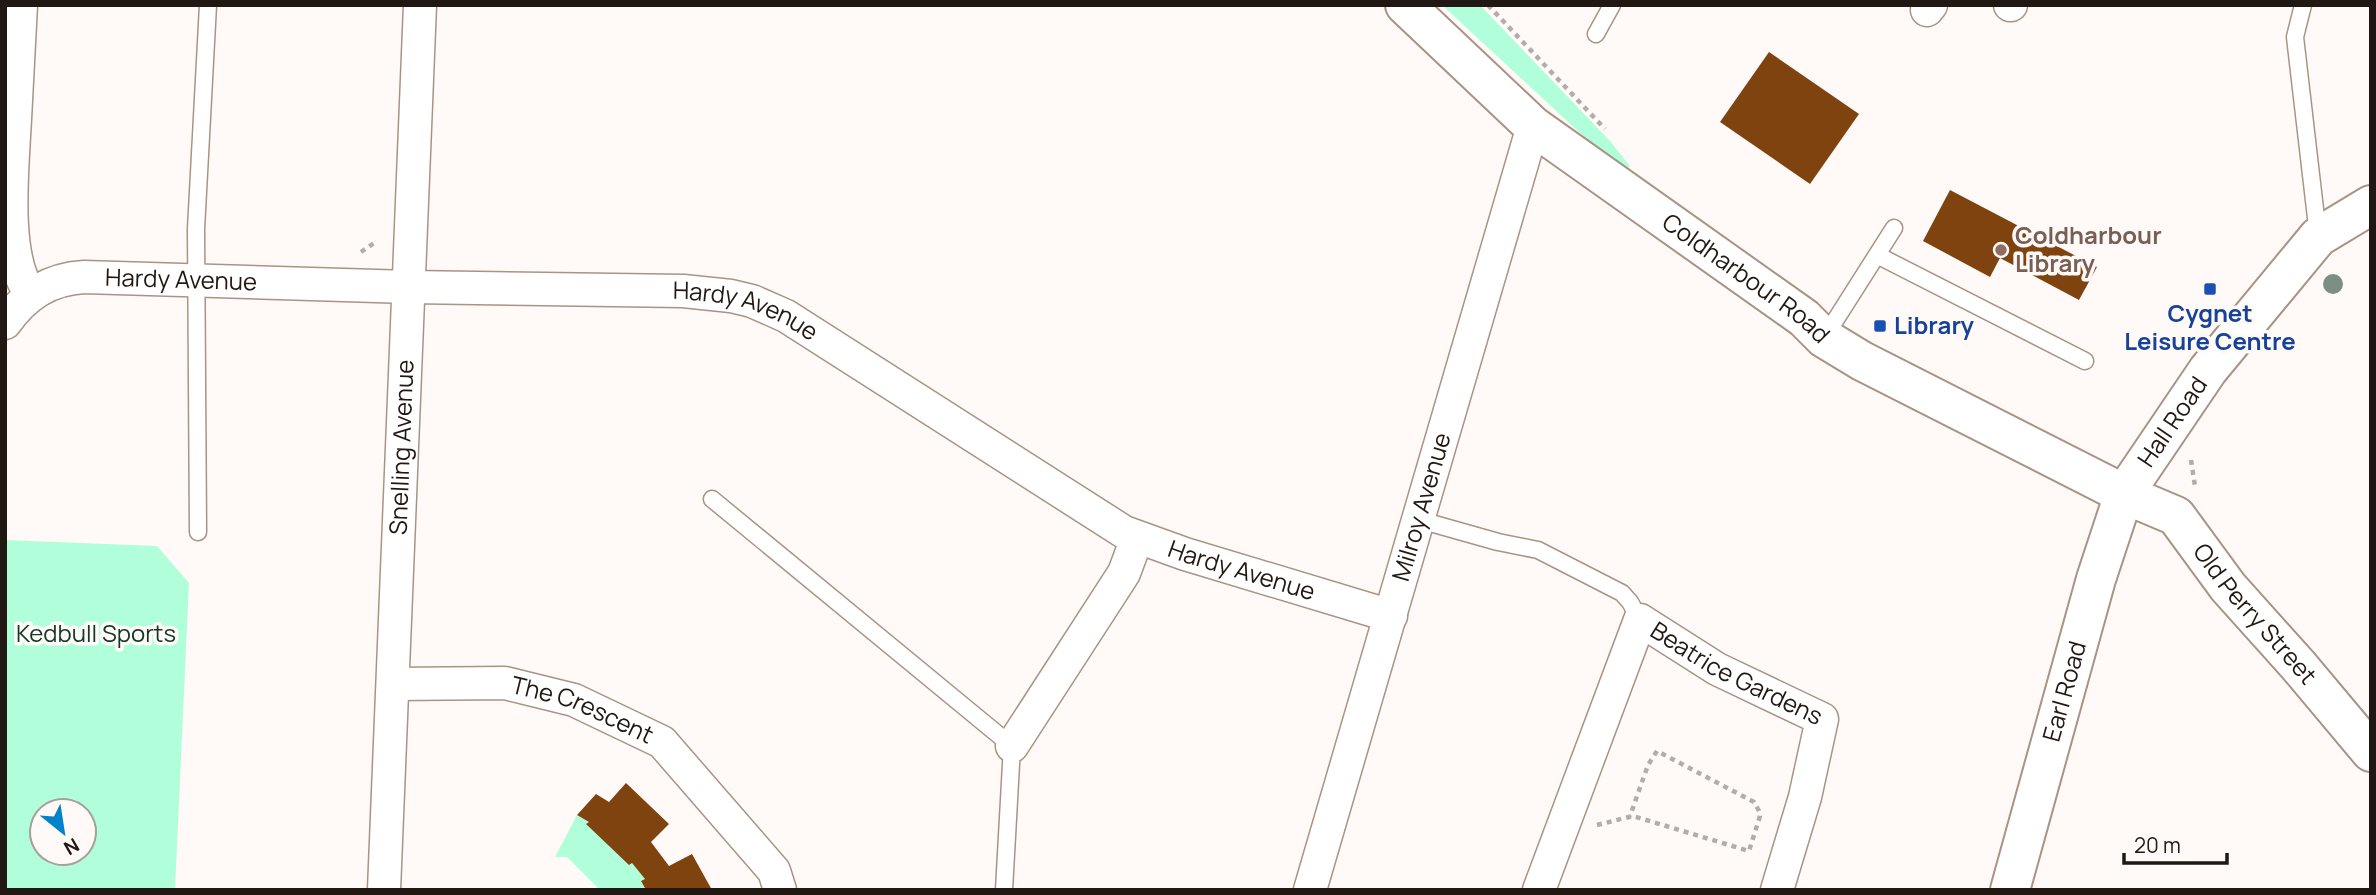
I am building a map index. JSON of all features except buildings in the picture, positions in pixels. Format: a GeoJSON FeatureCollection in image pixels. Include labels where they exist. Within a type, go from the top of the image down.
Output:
{"type":"FeatureCollection","features":[{"type":"Feature","properties":{"kind":"street"},"geometry":{"type":"LineString","coordinates":[[5,323],[16,307],[30,294],[23,284],[17,263],[13,214],[20,5]]}},
{"type":"Feature","properties":{"kind":"street","name":"Snelling Avenue"},"geometry":{"type":"LineString","coordinates":[[384,890],[420,5]]}},
{"type":"Feature","properties":{"kind":"street","name":"Coldharbour Road"},"geometry":{"type":"LineString","coordinates":[[1405,5],[1533,126],[1804,318],[1824,338],[1874,367],[2124,494]]}},
{"type":"Feature","properties":{"kind":"street","name":"Milroy Avenue"},"geometry":{"type":"LineString","coordinates":[[1310,890],[1533,126]]}},
{"type":"Feature","properties":{"kind":"street","name":"Hall Road"},"geometry":{"type":"LineString","coordinates":[[2124,494],[2208,370],[2318,237],[2371,205]]}},
{"type":"Feature","properties":{"kind":"street","name":"Hardy Avenue"},"geometry":{"type":"LineString","coordinates":[[30,294],[56,281],[72,278],[683,292],[731,296],[752,301],[786,316],[833,344],[1106,522],[1137,538],[1391,616]]}},
{"type":"Feature","properties":{"kind":"street","name":"Old Perry Street"},"geometry":{"type":"LineString","coordinates":[[2124,494],[2176,516],[2228,587],[2370,748]]}},
{"type":"Feature","properties":{"kind":"street","name":"Earl Road"},"geometry":{"type":"LineString","coordinates":[[2011,890],[2096,579],[2124,494]]}},
{"type":"Feature","properties":{"kind":"street"},"geometry":{"type":"LineString","coordinates":[[1012,746],[1124,573],[1137,538]]}},
{"type":"Feature","properties":{"kind":"street","name":"Beatrice Gardens"},"geometry":{"type":"LineString","coordinates":[[1539,890],[1640,620],[1717,669],[1822,719],[1805,797],[1777,890]]}},
{"type":"Feature","properties":{"kind":"street","name":"The Crescent"},"geometry":{"type":"LineString","coordinates":[[393,684],[505,683],[574,700],[662,742],[774,870],[780,890]]}},
{"type":"Feature","properties":{"kind":"lane"},"geometry":{"type":"LineString","coordinates":[[198,532],[195,280],[208,5]]}},
{"type":"Feature","properties":{"kind":"lane"},"geometry":{"type":"LineString","coordinates":[[1596,34],[1612,5]]}},
{"type":"Feature","properties":{"kind":"lane"},"geometry":{"type":"LineString","coordinates":[[2303,5],[2295,37],[2318,237]]}},
{"type":"Feature","properties":{"kind":"lane"},"geometry":{"type":"LineString","coordinates":[[1824,338],[1894,228]]}},
{"type":"Feature","properties":{"kind":"lane"},"geometry":{"type":"LineString","coordinates":[[1877,255],[2085,361]]}},
{"type":"Feature","properties":{"kind":"lane"},"geometry":{"type":"LineString","coordinates":[[712,499],[1012,746],[1004,890]]}},
{"type":"Feature","properties":{"kind":"lane"},"geometry":{"type":"LineString","coordinates":[[1420,520],[1498,542],[1538,550],[1622,593],[1640,620]]}},
{"type":"Feature","properties":{"kind":"path"},"geometry":{"type":"LineString","coordinates":[[2190,455],[2197,498]]}},
{"type":"Feature","properties":{"kind":"path"},"geometry":{"type":"LineString","coordinates":[[1657,751],[1754,802],[1760,816],[1749,851],[1630,816],[1648,765],[1657,751]]}},
{"type":"Feature","properties":{"kind":"green space"},"geometry":{"type":"Polygon","coordinates":[[[1442,5],[1480,5],[1610,141],[1630,166],[1624,170],[1581,134],[1442,5]]]}},
{"type":"Feature","properties":{"kind":"green space","name":"Kedbull Sports"},"geometry":{"type":"Polygon","coordinates":[[[5,540],[157,546],[189,583],[175,890],[5,890],[5,540]]]}},
{"type":"Feature","properties":{"kind":"green space"},"geometry":{"type":"Polygon","coordinates":[[[577,815],[589,822],[587,824],[629,865],[632,863],[645,879],[641,882],[646,890],[600,890],[567,857],[555,857],[577,815]]]}},
{"type":"Feature","properties":{"kind":"place","name":"Coldharbour Library"},"geometry":{"type":"Point","coordinates":[2001,250]}},
{"type":"Feature","properties":{"kind":"place","name":"Cygnet Leisure Centre"},"geometry":{"type":"Point","coordinates":[2210,289]}},
{"type":"Feature","properties":{"kind":"place","name":"Library"},"geometry":{"type":"Point","coordinates":[1880,326]}}]}
